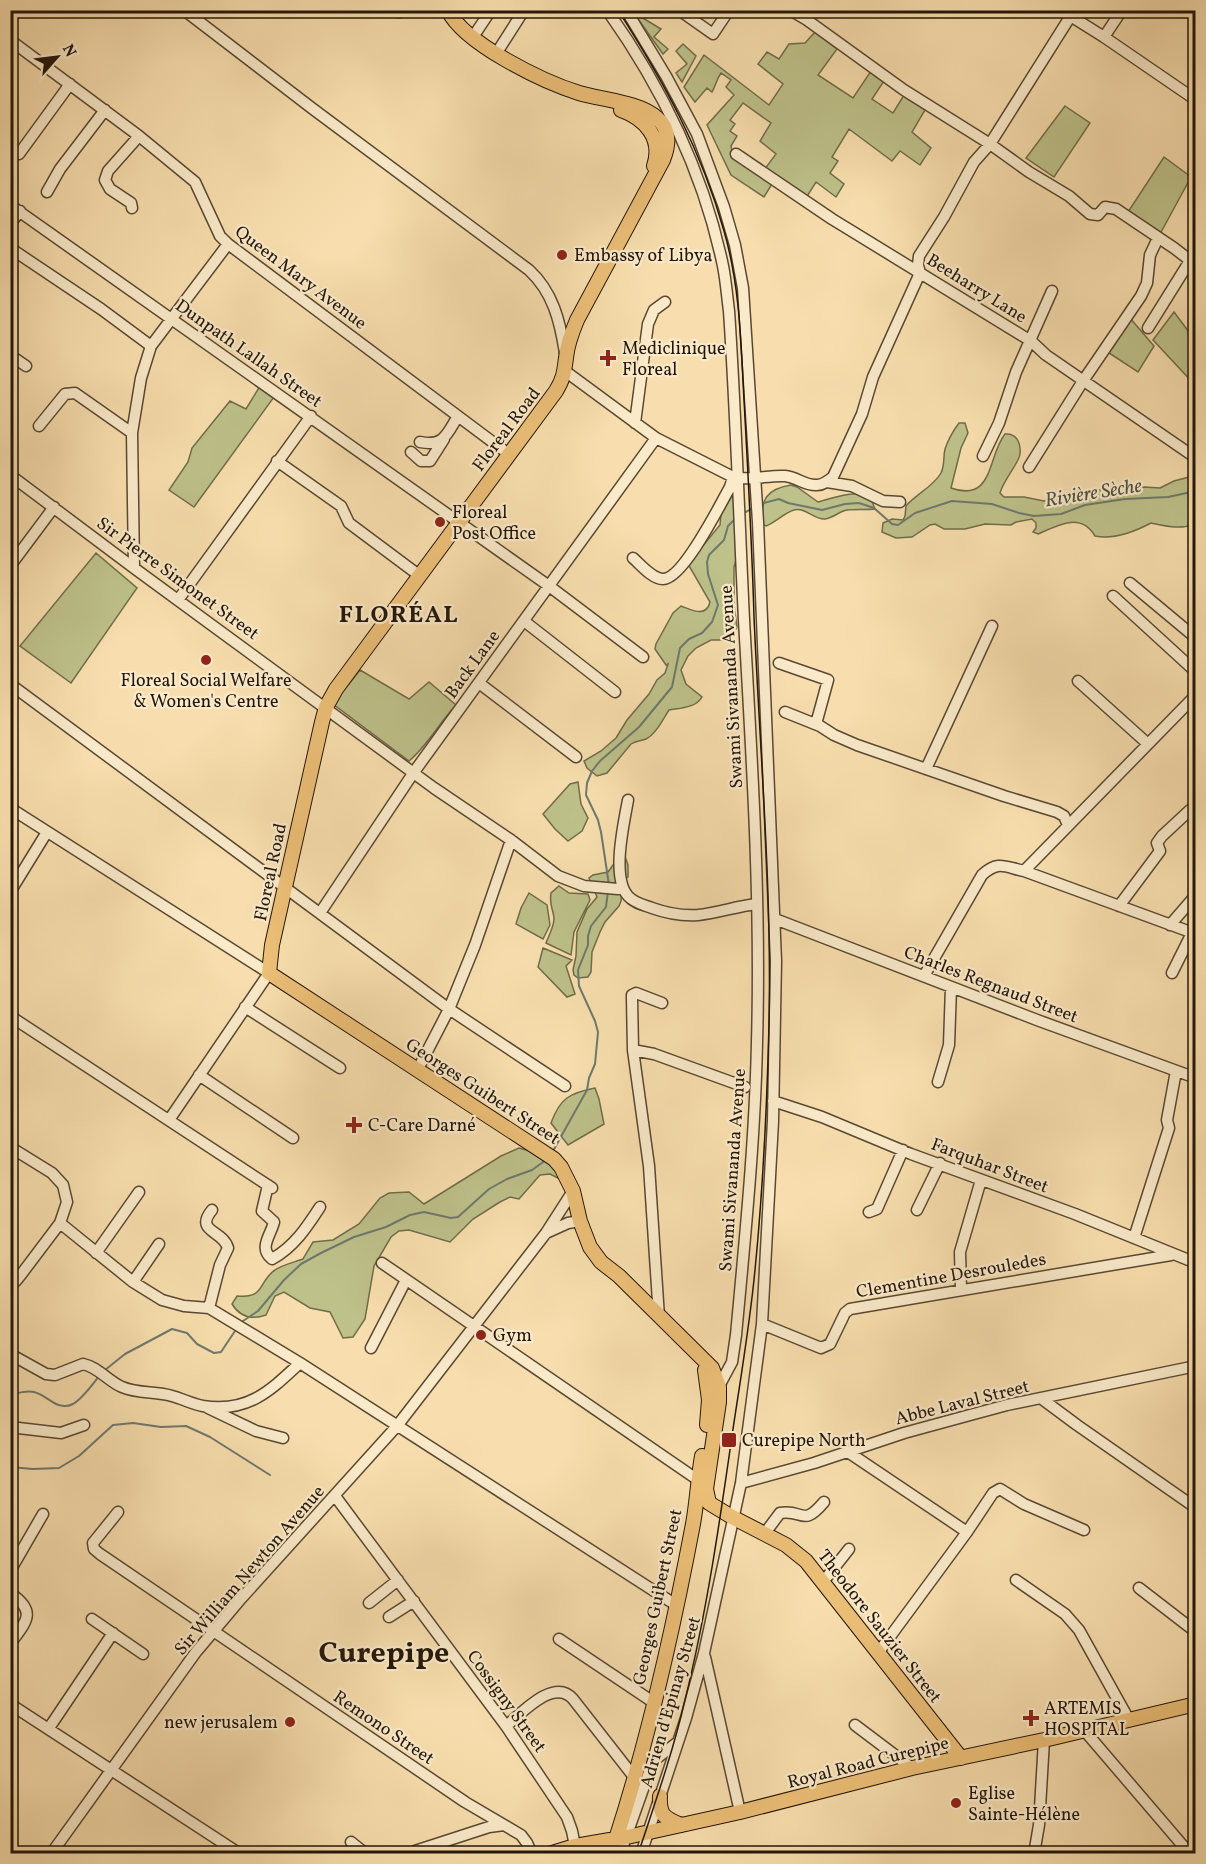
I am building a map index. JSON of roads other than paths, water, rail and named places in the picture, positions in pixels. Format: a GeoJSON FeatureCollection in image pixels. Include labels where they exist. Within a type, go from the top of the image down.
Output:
{"type":"FeatureCollection","features":[{"type":"Feature","properties":{"kind":"main road"},"geometry":{"type":"LineString","coordinates":[[448,10],[461,28],[496,54]]}},
{"type":"Feature","properties":{"kind":"main road","name":"Floreal Road"},"geometry":{"type":"LineString","coordinates":[[269,973],[272,945],[326,707],[336,689],[556,391],[566,365],[577,320],[643,196],[655,162],[658,148],[645,123],[634,115],[552,82],[496,54]]}},
{"type":"Feature","properties":{"kind":"main road","name":"Georges Guibert Street"},"geometry":{"type":"LineString","coordinates":[[269,973],[549,1155],[561,1167],[573,1191],[580,1221],[590,1247],[601,1262],[619,1276],[696,1352],[707,1364],[719,1387],[718,1412],[676,1605],[621,1838]]}},
{"type":"Feature","properties":{"kind":"main road","name":"Georges Guibert Street"},"geometry":{"type":"LineString","coordinates":[[702,1485],[709,1417],[707,1364]]}},
{"type":"Feature","properties":{"kind":"main road","name":"Theodore Sauzier Street"},"geometry":{"type":"LineString","coordinates":[[702,1485],[709,1503],[798,1553],[813,1568],[961,1758]]}},
{"type":"Feature","properties":{"kind":"main road","name":"Royal Road Curepipe"},"geometry":{"type":"LineString","coordinates":[[549,1854],[575,1846],[740,1812],[912,1768],[1196,1704]]}},
{"type":"Feature","properties":{"kind":"main road"},"geometry":{"type":"LineString","coordinates":[[660,1797],[660,1807],[665,1818],[681,1825]]}},
{"type":"Feature","properties":{"kind":"street"},"geometry":{"type":"LineString","coordinates":[[184,10],[539,279],[551,297],[555,309],[566,365],[635,423],[656,438],[735,477],[756,482],[785,476],[819,486],[833,477],[862,414],[873,377],[920,273],[919,256],[944,217],[974,162],[990,144],[1065,14],[1104,37],[1196,100]]}},
{"type":"Feature","properties":{"kind":"street"},"geometry":{"type":"LineString","coordinates":[[379,10],[400,12],[408,10]]}},
{"type":"Feature","properties":{"kind":"street"},"geometry":{"type":"LineString","coordinates":[[473,38],[491,10]]}},
{"type":"Feature","properties":{"kind":"street"},"geometry":{"type":"LineString","coordinates":[[496,54],[524,10]]}},
{"type":"Feature","properties":{"kind":"street","name":"Swami Sivananda Avenue"},"geometry":{"type":"LineString","coordinates":[[607,10],[635,55],[680,137],[697,177],[723,267],[729,312],[735,477],[740,535],[757,904],[758,1041],[753,1138],[736,1335],[732,1362],[713,1398],[709,1417]]}},
{"type":"Feature","properties":{"kind":"street"},"geometry":{"type":"LineString","coordinates":[[626,10],[666,76],[697,134],[712,170],[735,245],[743,288],[747,333],[776,919],[773,1101],[762,1324],[741,1484],[732,1517]]}},
{"type":"Feature","properties":{"kind":"street"},"geometry":{"type":"LineString","coordinates":[[679,10],[713,34],[729,10]]}},
{"type":"Feature","properties":{"kind":"street"},"geometry":{"type":"LineString","coordinates":[[790,10],[904,90],[1069,196],[1090,214],[1098,215],[1105,207],[1116,209],[1194,259],[1148,328]]}},
{"type":"Feature","properties":{"kind":"street"},"geometry":{"type":"LineString","coordinates":[[1104,37],[1122,10]]}},
{"type":"Feature","properties":{"kind":"street","name":"Queen Mary Avenue"},"geometry":{"type":"LineString","coordinates":[[10,40],[139,136],[195,182],[220,236],[228,244],[510,455]]}},
{"type":"Feature","properties":{"kind":"street"},"geometry":{"type":"LineString","coordinates":[[19,154],[70,84]]}},
{"type":"Feature","properties":{"kind":"street"},"geometry":{"type":"LineString","coordinates":[[47,192],[60,169],[105,110]]}},
{"type":"Feature","properties":{"kind":"street"},"geometry":{"type":"LineString","coordinates":[[132,208],[131,203],[110,189],[105,180],[108,171],[139,136]]}},
{"type":"Feature","properties":{"kind":"street","name":"Beeharry Lane"},"geometry":{"type":"LineString","coordinates":[[736,154],[832,219],[1030,341],[1046,355],[1196,458]]}},
{"type":"Feature","properties":{"kind":"street"},"geometry":{"type":"LineString","coordinates":[[10,224],[15,208]]}},
{"type":"Feature","properties":{"kind":"street","name":"Dunpath Lallah Street"},"geometry":{"type":"LineString","coordinates":[[15,208],[549,586],[643,657]]}},
{"type":"Feature","properties":{"kind":"street"},"geometry":{"type":"LineString","coordinates":[[1029,467],[1083,381],[1141,296],[1147,283],[1150,255],[1158,238]]}},
{"type":"Feature","properties":{"kind":"street"},"geometry":{"type":"LineString","coordinates":[[134,568],[132,433],[141,378],[151,346],[228,244]]}},
{"type":"Feature","properties":{"kind":"street"},"geometry":{"type":"LineString","coordinates":[[10,248],[101,309],[151,346]]}},
{"type":"Feature","properties":{"kind":"street"},"geometry":{"type":"LineString","coordinates":[[983,456],[999,423],[1016,372],[1052,291]]}},
{"type":"Feature","properties":{"kind":"street"},"geometry":{"type":"LineString","coordinates":[[635,423],[648,324],[654,310],[665,302]]}},
{"type":"Feature","properties":{"kind":"street"},"geometry":{"type":"LineString","coordinates":[[10,355],[26,366]]}},
{"type":"Feature","properties":{"kind":"street"},"geometry":{"type":"LineString","coordinates":[[39,426],[65,394],[75,393],[132,433]]}},
{"type":"Feature","properties":{"kind":"street"},"geometry":{"type":"LineString","coordinates":[[178,600],[311,416]]}},
{"type":"Feature","properties":{"kind":"street"},"geometry":{"type":"LineString","coordinates":[[411,452],[421,462],[430,461],[458,416]]}},
{"type":"Feature","properties":{"kind":"street","name":"Back Lane"},"geometry":{"type":"LineString","coordinates":[[320,913],[414,772],[656,438]]}},
{"type":"Feature","properties":{"kind":"street"},"geometry":{"type":"LineString","coordinates":[[420,442],[432,444],[444,439]]}},
{"type":"Feature","properties":{"kind":"street"},"geometry":{"type":"LineString","coordinates":[[277,461],[341,506],[349,523],[420,576]]}},
{"type":"Feature","properties":{"kind":"street"},"geometry":{"type":"LineString","coordinates":[[633,558],[656,577],[664,579],[670,577],[697,548],[735,477]]}},
{"type":"Feature","properties":{"kind":"street","name":"Sir Pierre Simonet Street"},"geometry":{"type":"LineString","coordinates":[[12,480],[54,507],[134,568],[558,876],[584,886],[621,888]]}},
{"type":"Feature","properties":{"kind":"street"},"geometry":{"type":"LineString","coordinates":[[828,482],[852,486],[883,501],[900,502]]}},
{"type":"Feature","properties":{"kind":"street"},"geometry":{"type":"LineString","coordinates":[[10,566],[54,507]]}},
{"type":"Feature","properties":{"kind":"street"},"geometry":{"type":"LineString","coordinates":[[1130,583],[1196,638]]}},
{"type":"Feature","properties":{"kind":"street"},"geometry":{"type":"LineString","coordinates":[[1113,596],[1196,672]]}},
{"type":"Feature","properties":{"kind":"street"},"geometry":{"type":"LineString","coordinates":[[524,621],[615,692]]}},
{"type":"Feature","properties":{"kind":"street"},"geometry":{"type":"LineString","coordinates":[[926,768],[992,626]]}},
{"type":"Feature","properties":{"kind":"street"},"geometry":{"type":"LineString","coordinates":[[779,663],[828,680],[816,724]]}},
{"type":"Feature","properties":{"kind":"street"},"geometry":{"type":"LineString","coordinates":[[1078,681],[1148,744]]}},
{"type":"Feature","properties":{"kind":"street"},"geometry":{"type":"LineString","coordinates":[[479,683],[576,757]]}},
{"type":"Feature","properties":{"kind":"street"},"geometry":{"type":"LineString","coordinates":[[10,684],[449,1009],[565,1086]]}},
{"type":"Feature","properties":{"kind":"street"},"geometry":{"type":"LineString","coordinates":[[1024,871],[1196,695]]}},
{"type":"Feature","properties":{"kind":"street"},"geometry":{"type":"LineString","coordinates":[[785,712],[816,724],[858,745],[1057,812],[1064,816],[1068,825]]}},
{"type":"Feature","properties":{"kind":"street"},"geometry":{"type":"LineString","coordinates":[[628,800],[621,843],[621,888],[628,896],[636,902],[658,910],[680,914],[697,915],[757,904]]}},
{"type":"Feature","properties":{"kind":"street"},"geometry":{"type":"LineString","coordinates":[[10,808],[269,973],[169,1120]]}},
{"type":"Feature","properties":{"kind":"street"},"geometry":{"type":"LineString","coordinates":[[1119,906],[1160,851],[1158,843],[1162,836],[1190,810]]}},
{"type":"Feature","properties":{"kind":"street"},"geometry":{"type":"LineString","coordinates":[[10,892],[47,832]]}},
{"type":"Feature","properties":{"kind":"street"},"geometry":{"type":"LineString","coordinates":[[418,1069],[449,1009],[475,945],[511,840]]}},
{"type":"Feature","properties":{"kind":"street"},"geometry":{"type":"LineString","coordinates":[[924,976],[982,875],[994,866],[1000,865],[1024,871],[1194,934],[1172,973]]}},
{"type":"Feature","properties":{"kind":"street"},"geometry":{"type":"LineString","coordinates":[[1170,925],[1196,896]]}},
{"type":"Feature","properties":{"kind":"street","name":"Charles Regnaud Street"},"geometry":{"type":"LineString","coordinates":[[776,919],[1037,1020],[1196,1078]]}},
{"type":"Feature","properties":{"kind":"street"},"geometry":{"type":"LineString","coordinates":[[938,1082],[949,1045],[951,987]]}},
{"type":"Feature","properties":{"kind":"street"},"geometry":{"type":"LineString","coordinates":[[659,1317],[649,1166],[633,1050],[632,995],[636,993],[662,1003]]}},
{"type":"Feature","properties":{"kind":"street"},"geometry":{"type":"LineString","coordinates":[[245,1007],[340,1068]]}},
{"type":"Feature","properties":{"kind":"street"},"geometry":{"type":"LineString","coordinates":[[10,1016],[270,1187],[262,1211],[274,1222],[265,1247],[267,1255],[272,1259],[302,1233],[320,1207]]}},
{"type":"Feature","properties":{"kind":"street"},"geometry":{"type":"LineString","coordinates":[[633,1050],[654,1054],[745,1087]]}},
{"type":"Feature","properties":{"kind":"street"},"geometry":{"type":"LineString","coordinates":[[1134,1238],[1168,1128],[1167,1120],[1176,1071]]}},
{"type":"Feature","properties":{"kind":"street"},"geometry":{"type":"LineString","coordinates":[[199,1075],[292,1138]]}},
{"type":"Feature","properties":{"kind":"street","name":"Farquhar Street"},"geometry":{"type":"LineString","coordinates":[[773,1101],[822,1117],[1196,1263]]}},
{"type":"Feature","properties":{"kind":"street"},"geometry":{"type":"LineString","coordinates":[[10,1147],[52,1173],[63,1185],[67,1202],[60,1223],[16,1281],[10,1283]]}},
{"type":"Feature","properties":{"kind":"street"},"geometry":{"type":"LineString","coordinates":[[869,1212],[877,1209],[903,1150]]}},
{"type":"Feature","properties":{"kind":"street"},"geometry":{"type":"LineString","coordinates":[[917,1210],[940,1163]]}},
{"type":"Feature","properties":{"kind":"street"},"geometry":{"type":"LineString","coordinates":[[961,1289],[960,1252],[981,1180]]}},
{"type":"Feature","properties":{"kind":"street"},"geometry":{"type":"LineString","coordinates":[[473,1327],[546,1233],[573,1191]]}},
{"type":"Feature","properties":{"kind":"street"},"geometry":{"type":"LineString","coordinates":[[96,1253],[139,1192]]}},
{"type":"Feature","properties":{"kind":"street"},"geometry":{"type":"LineString","coordinates":[[209,1308],[220,1265],[228,1248],[226,1242],[207,1228],[205,1222],[212,1210]]}},
{"type":"Feature","properties":{"kind":"street"},"geometry":{"type":"LineString","coordinates":[[546,1233],[568,1223],[580,1221]]}},
{"type":"Feature","properties":{"kind":"street"},"geometry":{"type":"LineString","coordinates":[[60,1223],[133,1282],[162,1300],[184,1306],[209,1308],[316,1373],[676,1605]]}},
{"type":"Feature","properties":{"kind":"street"},"geometry":{"type":"LineString","coordinates":[[133,1282],[159,1244]]}},
{"type":"Feature","properties":{"kind":"street","name":"Clementine Desrouledes"},"geometry":{"type":"LineString","coordinates":[[762,1324],[822,1348],[830,1344],[845,1313],[850,1309],[1171,1255]]}},
{"type":"Feature","properties":{"kind":"street"},"geometry":{"type":"LineString","coordinates":[[382,1263],[702,1485]]}},
{"type":"Feature","properties":{"kind":"street"},"geometry":{"type":"LineString","coordinates":[[371,1348],[406,1280]]}},
{"type":"Feature","properties":{"kind":"street","name":"Sir William Newton Avenue"},"geometry":{"type":"LineString","coordinates":[[51,1854],[213,1631],[397,1426],[473,1327]]}},
{"type":"Feature","properties":{"kind":"street"},"geometry":{"type":"LineString","coordinates":[[10,1354],[46,1374],[55,1375],[83,1364],[88,1365],[126,1389],[173,1396],[203,1406],[241,1425],[283,1438]]}},
{"type":"Feature","properties":{"kind":"street"},"geometry":{"type":"LineString","coordinates":[[203,1406],[242,1405],[267,1392],[300,1363]]}},
{"type":"Feature","properties":{"kind":"street"},"geometry":{"type":"LineString","coordinates":[[707,1364],[719,1371],[729,1370]]}},
{"type":"Feature","properties":{"kind":"street","name":"Abbe Laval Street"},"geometry":{"type":"LineString","coordinates":[[741,1484],[1007,1405],[1196,1366]]}},
{"type":"Feature","properties":{"kind":"street"},"geometry":{"type":"LineString","coordinates":[[1041,1399],[1196,1508]]}},
{"type":"Feature","properties":{"kind":"street"},"geometry":{"type":"LineString","coordinates":[[10,1427],[62,1432],[84,1425]]}},
{"type":"Feature","properties":{"kind":"street"},"geometry":{"type":"LineString","coordinates":[[848,1452],[967,1532]]}},
{"type":"Feature","properties":{"kind":"street"},"geometry":{"type":"LineString","coordinates":[[878,1653],[993,1493],[1000,1489],[1024,1504],[1084,1530]]}},
{"type":"Feature","properties":{"kind":"street","name":"Cossigny Street"},"geometry":{"type":"LineString","coordinates":[[335,1496],[506,1726],[567,1817],[575,1846]]}},
{"type":"Feature","properties":{"kind":"street"},"geometry":{"type":"LineString","coordinates":[[765,1533],[780,1513],[809,1516],[814,1514],[824,1502]]}},
{"type":"Feature","properties":{"kind":"street","name":"Remono Street"},"geometry":{"type":"LineString","coordinates":[[118,1512],[93,1543],[94,1549],[465,1802],[521,1835],[532,1854]]}},
{"type":"Feature","properties":{"kind":"street"},"geometry":{"type":"LineString","coordinates":[[10,1571],[43,1514]]}},
{"type":"Feature","properties":{"kind":"street","name":"Adrien d'Epinay Street"},"geometry":{"type":"LineString","coordinates":[[641,1854],[678,1742],[704,1653],[732,1517]]}},
{"type":"Feature","properties":{"kind":"street"},"geometry":{"type":"LineString","coordinates":[[823,1582],[849,1549]]}},
{"type":"Feature","properties":{"kind":"street"},"geometry":{"type":"LineString","coordinates":[[1016,1580],[1072,1620],[1129,1720]]}},
{"type":"Feature","properties":{"kind":"street"},"geometry":{"type":"LineString","coordinates":[[369,1603],[398,1581]]}},
{"type":"Feature","properties":{"kind":"street"},"geometry":{"type":"LineString","coordinates":[[1139,1588],[1196,1632]]}},
{"type":"Feature","properties":{"kind":"street"},"geometry":{"type":"LineString","coordinates":[[10,1593],[22,1601],[27,1610],[26,1622],[10,1644]]}},
{"type":"Feature","properties":{"kind":"street"},"geometry":{"type":"LineString","coordinates":[[389,1617],[414,1601]]}},
{"type":"Feature","properties":{"kind":"street"},"geometry":{"type":"LineString","coordinates":[[92,1619],[142,1654]]}},
{"type":"Feature","properties":{"kind":"street"},"geometry":{"type":"LineString","coordinates":[[49,1728],[112,1633]]}},
{"type":"Feature","properties":{"kind":"street"},"geometry":{"type":"LineString","coordinates":[[559,1639],[653,1702]]}},
{"type":"Feature","properties":{"kind":"street"},"geometry":{"type":"LineString","coordinates":[[704,1653],[740,1812]]}},
{"type":"Feature","properties":{"kind":"street"},"geometry":{"type":"LineString","coordinates":[[506,1726],[545,1695],[563,1692],[568,1694],[634,1777]]}},
{"type":"Feature","properties":{"kind":"street"},"geometry":{"type":"LineString","coordinates":[[10,1704],[240,1854]]}},
{"type":"Feature","properties":{"kind":"street"},"geometry":{"type":"LineString","coordinates":[[855,1725],[912,1768]]}},
{"type":"Feature","properties":{"kind":"street"},"geometry":{"type":"LineString","coordinates":[[1084,1730],[1190,1854]]}},
{"type":"Feature","properties":{"kind":"street"},"geometry":{"type":"LineString","coordinates":[[1034,1854],[1039,1825],[1044,1740]]}},
{"type":"Feature","properties":{"kind":"street"},"geometry":{"type":"LineString","coordinates":[[620,1854],[621,1838],[653,1761],[678,1742]]}},
{"type":"Feature","properties":{"kind":"street"},"geometry":{"type":"LineString","coordinates":[[415,1851],[489,1827],[504,1825]]}},
{"type":"Feature","properties":{"kind":"street"},"geometry":{"type":"LineString","coordinates":[[351,1842],[366,1854]]}},
{"type":"Feature","properties":{"kind":"waterway","name":"Rivière Sèche"},"geometry":{"type":"LineString","coordinates":[[760,504],[779,499],[822,510],[859,503],[874,508],[892,524],[898,525],[915,513],[952,501],[992,504],[1034,516],[1061,514],[1085,505],[1125,499],[1168,497],[1196,491]]}},
{"type":"Feature","properties":{"kind":"waterway","name":"Rivière Sèche"},"geometry":{"type":"LineString","coordinates":[[742,514],[753,508]]}},
{"type":"Feature","properties":{"kind":"waterway","name":"Rivière Sèche"},"geometry":{"type":"LineString","coordinates":[[609,885],[598,820],[586,795],[587,783],[592,771],[600,761],[639,727],[672,687],[680,648],[689,639],[702,633],[712,622],[718,605],[708,574],[707,562],[709,555],[724,540],[728,526],[735,519]]}},
{"type":"Feature","properties":{"kind":"waterway","name":"Rivière Sèche"},"geometry":{"type":"LineString","coordinates":[[553,1151],[587,1090],[595,1064],[598,1032],[579,986],[578,970],[588,945],[591,926],[606,907],[608,891]]}},
{"type":"Feature","properties":{"kind":"waterway","name":"Rivière Sèche"},"geometry":{"type":"LineString","coordinates":[[240,1323],[258,1311],[301,1264],[321,1253],[410,1215],[424,1212],[451,1218],[458,1217],[489,1189],[507,1179],[532,1170],[546,1160]]}},
{"type":"Feature","properties":{"kind":"waterway"},"geometry":{"type":"LineString","coordinates":[[105,1370],[125,1354],[172,1329],[187,1333],[197,1344],[214,1353],[221,1352],[237,1328]]}},
{"type":"Feature","properties":{"kind":"waterway"},"geometry":{"type":"LineString","coordinates":[[10,1395],[34,1392],[57,1405],[67,1406],[80,1398],[99,1376]]}},
{"type":"Feature","properties":{"kind":"waterway"},"geometry":{"type":"LineString","coordinates":[[10,1467],[59,1468],[79,1456],[113,1425],[133,1423],[161,1427],[186,1426],[210,1437],[270,1475]]}},
{"type":"Feature","properties":{"kind":"tram line"},"geometry":{"type":"LineString","coordinates":[[618,10],[666,90],[704,172],[724,231],[737,294],[741,336],[769,923],[766,1117],[758,1240],[748,1330],[723,1497],[693,1667],[669,1758],[638,1854]]}},
{"type":"Feature","properties":{"kind":"place","name":"Embassy of Libya"},"geometry":{"type":"Point","coordinates":[562,255]}},
{"type":"Feature","properties":{"kind":"place","name":"Mediclinique Floreal"},"geometry":{"type":"Point","coordinates":[608,358]}},
{"type":"Feature","properties":{"kind":"place","name":"Floreal Post Office"},"geometry":{"type":"Point","coordinates":[440,522]}},
{"type":"Feature","properties":{"kind":"place","name":"Floreal Social Welfare & Women's Centre"},"geometry":{"type":"Point","coordinates":[206,660]}},
{"type":"Feature","properties":{"kind":"place","name":"C-Care Darné"},"geometry":{"type":"Point","coordinates":[354,1125]}},
{"type":"Feature","properties":{"kind":"place","name":"Gym"},"geometry":{"type":"Point","coordinates":[481,1335]}},
{"type":"Feature","properties":{"kind":"place","name":"Curepipe North"},"geometry":{"type":"Point","coordinates":[729,1440]}},
{"type":"Feature","properties":{"kind":"place","name":"ARTEMIS HOSPITAL"},"geometry":{"type":"Point","coordinates":[1031,1718]}},
{"type":"Feature","properties":{"kind":"place","name":"new jerusalem"},"geometry":{"type":"Point","coordinates":[290,1722]}},
{"type":"Feature","properties":{"kind":"place","name":"Eglise Sainte-Hélène"},"geometry":{"type":"Point","coordinates":[956,1803]}},
{"type":"Feature","properties":{"kind":"district","name":"FLORÉAL"},"geometry":{"type":"Point","coordinates":[399,614]}},
{"type":"Feature","properties":{"kind":"district","name":"Curepipe"},"geometry":{"type":"Point","coordinates":[384,1652]}}]}
